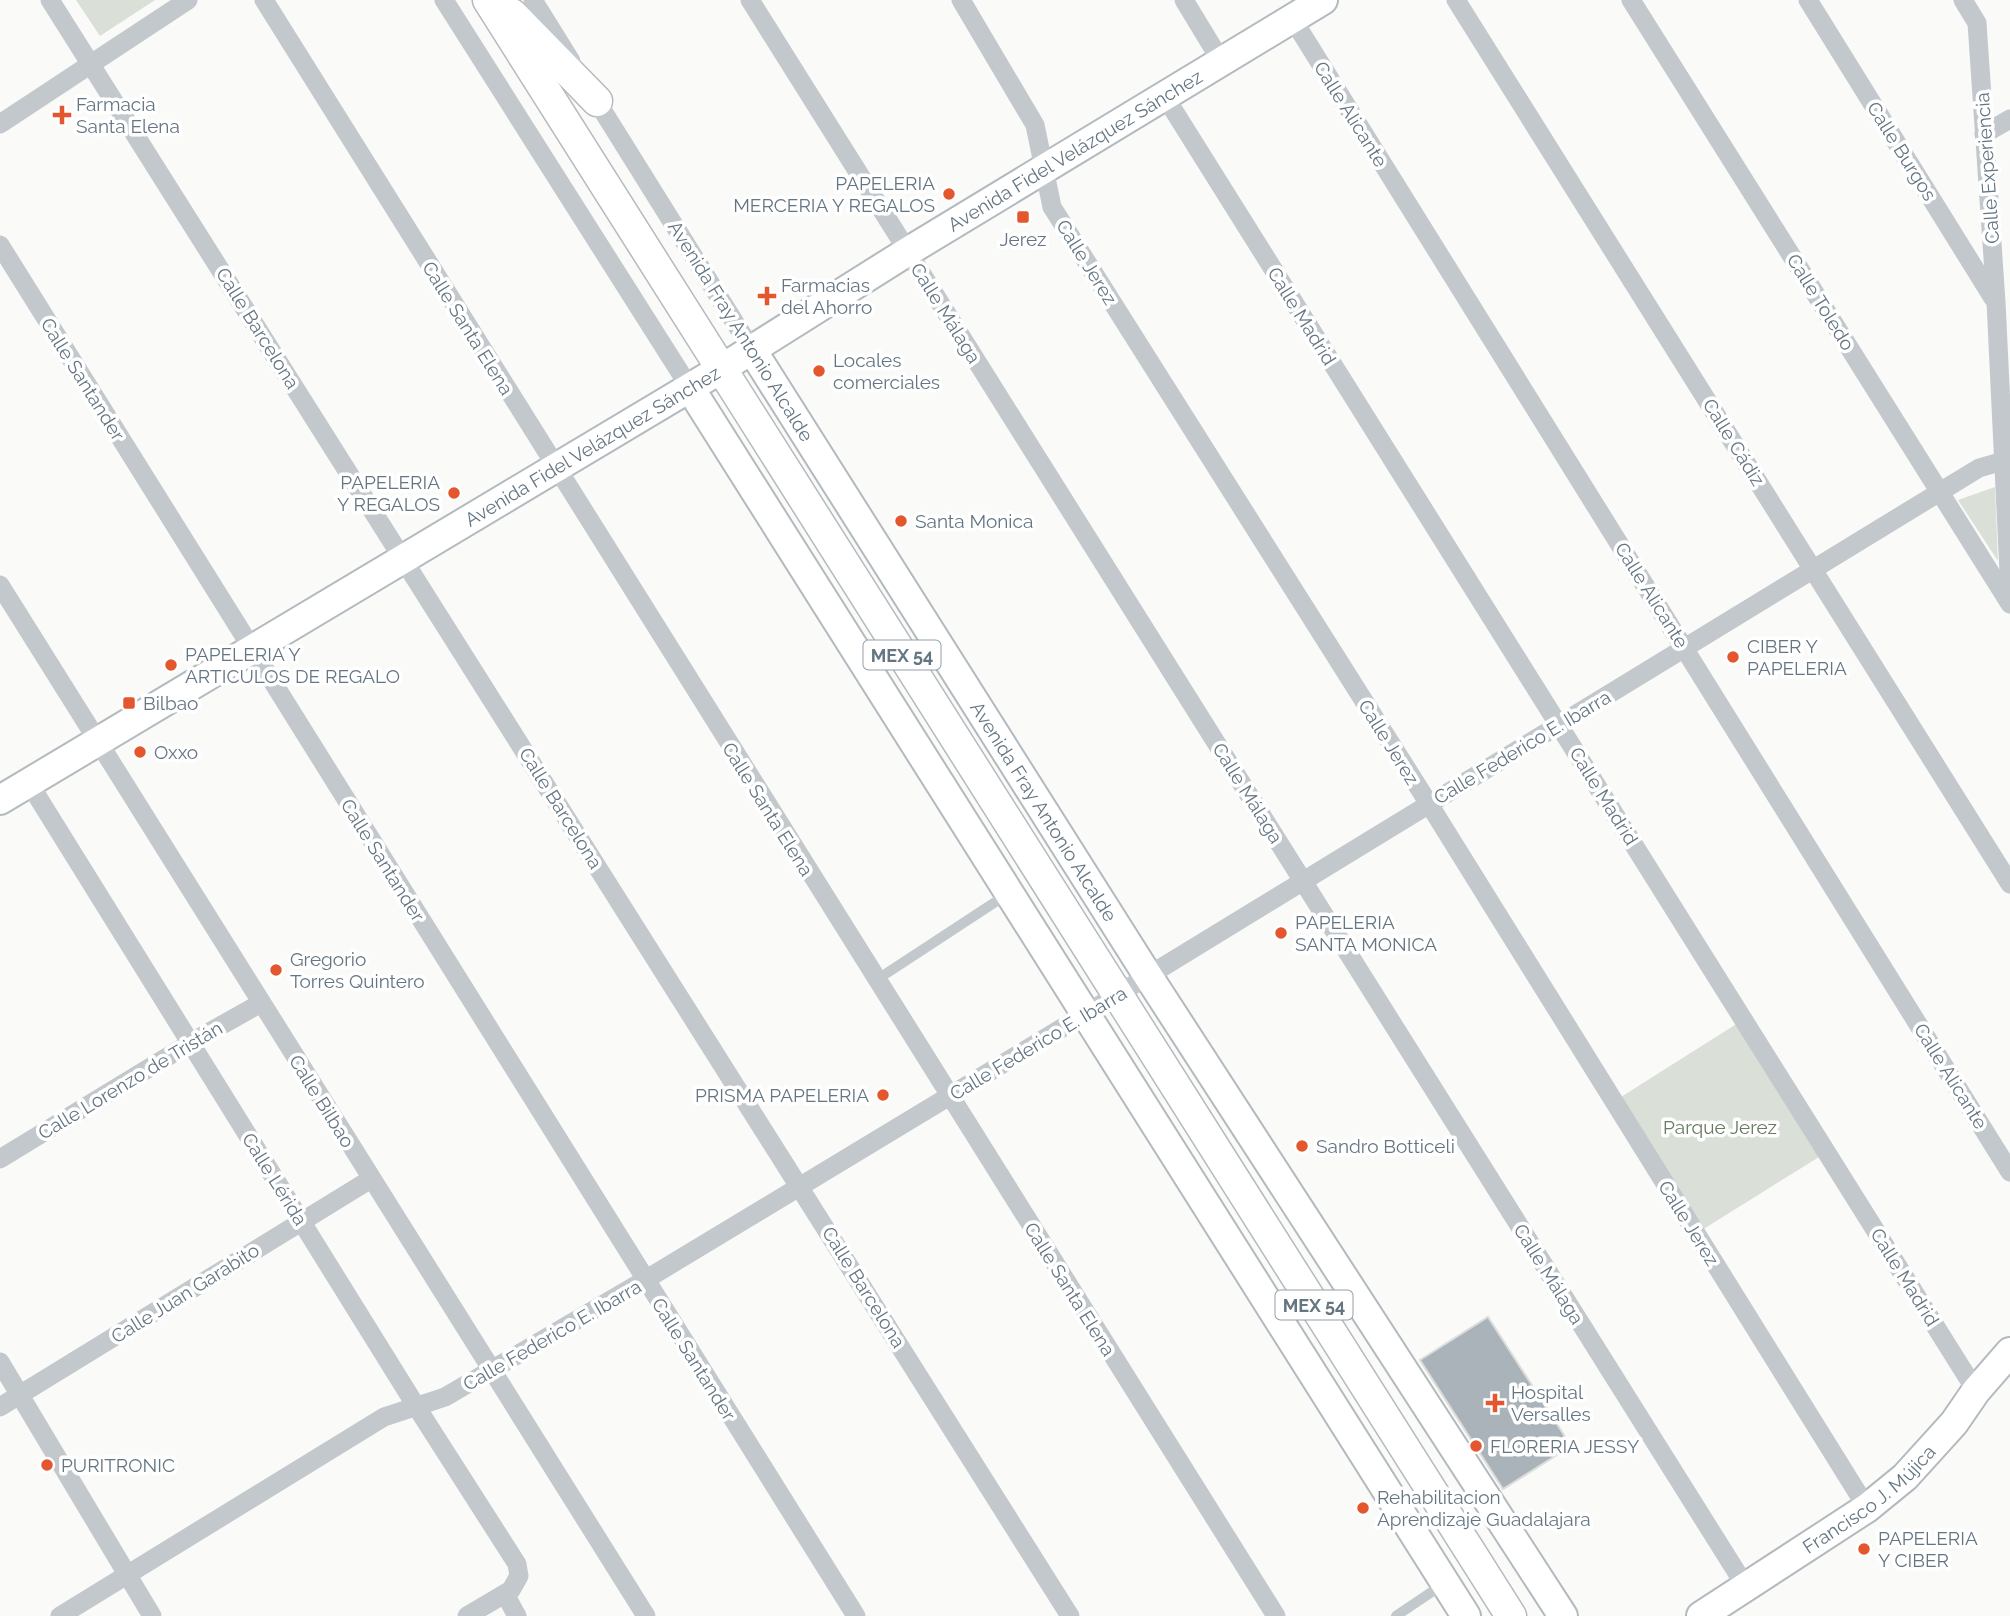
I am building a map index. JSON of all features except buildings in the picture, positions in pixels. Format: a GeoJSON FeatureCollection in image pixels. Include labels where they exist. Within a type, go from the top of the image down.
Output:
{"type":"FeatureCollection","features":[{"type":"Feature","properties":{"kind":"main road","name":"Avenida Fray Antonio Alcalde"},"geometry":{"type":"LineString","coordinates":[[488,0],[1511,1616]]}},
{"type":"Feature","properties":{"kind":"main road"},"geometry":{"type":"LineString","coordinates":[[499,0],[597,101]]}},
{"type":"Feature","properties":{"kind":"street","name":"Calle Barcelona"},"geometry":{"type":"LineString","coordinates":[[50,0],[1070,1616]]}},
{"type":"Feature","properties":{"kind":"street"},"geometry":{"type":"LineString","coordinates":[[0,124],[188,0]]}},
{"type":"Feature","properties":{"kind":"street","name":"Calle Santa Elena"},"geometry":{"type":"LineString","coordinates":[[264,0],[555,469],[1276,1616]]}},
{"type":"Feature","properties":{"kind":"street"},"geometry":{"type":"LineString","coordinates":[[444,0],[1466,1616]]}},
{"type":"Feature","properties":{"kind":"street","name":"Avenida Fray Antonio Alcalde"},"geometry":{"type":"LineString","coordinates":[[533,0],[1148,976],[1563,1616]]}},
{"type":"Feature","properties":{"kind":"street","name":"Calle Málaga"},"geometry":{"type":"LineString","coordinates":[[750,0],[1746,1587]]}},
{"type":"Feature","properties":{"kind":"street","name":"Calle Jerez"},"geometry":{"type":"LineString","coordinates":[[961,0],[1035,125],[1052,207],[1429,804],[1867,1508]]}},
{"type":"Feature","properties":{"kind":"street"},"geometry":{"type":"LineString","coordinates":[[1184,0],[1221,61]]}},
{"type":"Feature","properties":{"kind":"street","name":"Avenida Fidel Velázquez Sánchez"},"geometry":{"type":"LineString","coordinates":[[0,800],[690,388],[907,252],[1323,0]]}},
{"type":"Feature","properties":{"kind":"street","name":"Calle Cádiz"},"geometry":{"type":"LineString","coordinates":[[1456,0],[2010,884]]}},
{"type":"Feature","properties":{"kind":"street","name":"Calle Toledo"},"geometry":{"type":"LineString","coordinates":[[1631,0],[2010,604]]}},
{"type":"Feature","properties":{"kind":"street","name":"Calle Burgos"},"geometry":{"type":"LineString","coordinates":[[1808,0],[2003,298]]}},
{"type":"Feature","properties":{"kind":"street","name":"Calle Experiencia"},"geometry":{"type":"LineString","coordinates":[[1963,0],[1977,23],[1984,135],[2003,298],[2010,592]]}},
{"type":"Feature","properties":{"kind":"street","name":"Calle Alicante"},"geometry":{"type":"LineString","coordinates":[[1292,19],[2010,1172]]}},
{"type":"Feature","properties":{"kind":"street","name":"Calle Madrid"},"geometry":{"type":"LineString","coordinates":[[1164,95],[1976,1391]]}},
{"type":"Feature","properties":{"kind":"street"},"geometry":{"type":"LineString","coordinates":[[1984,135],[2010,119]]}},
{"type":"Feature","properties":{"kind":"street","name":"Calle Santander"},"geometry":{"type":"LineString","coordinates":[[0,245],[856,1616]]}},
{"type":"Feature","properties":{"kind":"street","name":"Calle Federico E. Ibarra"},"geometry":{"type":"LineString","coordinates":[[60,1616],[384,1417],[445,1397],[645,1280],[1979,468],[2007,460]]}},
{"type":"Feature","properties":{"kind":"street","name":"Calle Bilbao"},"geometry":{"type":"LineString","coordinates":[[0,585],[646,1616]]}},
{"type":"Feature","properties":{"kind":"street","name":"Calle Lérida"},"geometry":{"type":"LineString","coordinates":[[29,783],[517,1564],[519,1576],[511,1590],[505,1594]]}},
{"type":"Feature","properties":{"kind":"street","name":"Calle Lorenzo de Tristán"},"geometry":{"type":"LineString","coordinates":[[0,1158],[190,1042],[261,1003]]}},
{"type":"Feature","properties":{"kind":"street","name":"Calle Juan Garabito"},"geometry":{"type":"LineString","coordinates":[[0,1407],[371,1179]]}},
{"type":"Feature","properties":{"kind":"street","name":"Francisco J. Mújica"},"geometry":{"type":"LineString","coordinates":[[1701,1616],[1867,1508],[1905,1478],[1931,1451],[1976,1391],[2010,1352]]}},
{"type":"Feature","properties":{"kind":"street"},"geometry":{"type":"LineString","coordinates":[[0,1362],[152,1616]]}},
{"type":"Feature","properties":{"kind":"street"},"geometry":{"type":"LineString","coordinates":[[467,1616],[505,1594],[517,1616]]}},
{"type":"Feature","properties":{"kind":"lane"},"geometry":{"type":"LineString","coordinates":[[887,973],[1009,894]]}},
{"type":"Feature","properties":{"kind":"lane"},"geometry":{"type":"LineString","coordinates":[[1396,1616],[1445,1582]]}},
{"type":"Feature","properties":{"kind":"green space"},"geometry":{"type":"Polygon","coordinates":[[[76,0],[155,0],[100,36],[76,0]]]}},
{"type":"Feature","properties":{"kind":"green space"},"geometry":{"type":"Polygon","coordinates":[[[1995,487],[1998,561],[1958,500],[1995,487]]]}},
{"type":"Feature","properties":{"kind":"green space","name":"Parque Jerez"},"geometry":{"type":"Polygon","coordinates":[[[1738,1023],[1819,1157],[1702,1230],[1621,1097],[1738,1023]]]}},
{"type":"Feature","properties":{"kind":"place","name":"Farmacia Santa Elena"},"geometry":{"type":"Point","coordinates":[62,115]}},
{"type":"Feature","properties":{"kind":"place","name":"PAPELERIA MERCERIA Y REGALOS"},"geometry":{"type":"Point","coordinates":[949,194]}},
{"type":"Feature","properties":{"kind":"place","name":"Jerez"},"geometry":{"type":"Point","coordinates":[1023,217]}},
{"type":"Feature","properties":{"kind":"place","name":"Farmacias del Ahorro"},"geometry":{"type":"Point","coordinates":[767,296]}},
{"type":"Feature","properties":{"kind":"place","name":"Locales comerciales"},"geometry":{"type":"Point","coordinates":[819,371]}},
{"type":"Feature","properties":{"kind":"place","name":"PAPELERIA Y REGALOS"},"geometry":{"type":"Point","coordinates":[454,493]}},
{"type":"Feature","properties":{"kind":"place","name":"Santa Monica"},"geometry":{"type":"Point","coordinates":[901,521]}},
{"type":"Feature","properties":{"kind":"place","name":"CIBER Y PAPELERIA"},"geometry":{"type":"Point","coordinates":[1733,657]}},
{"type":"Feature","properties":{"kind":"place","name":"PAPELERIA Y ARTICULOS DE REGALO"},"geometry":{"type":"Point","coordinates":[171,665]}},
{"type":"Feature","properties":{"kind":"place","name":"Bilbao"},"geometry":{"type":"Point","coordinates":[129,703]}},
{"type":"Feature","properties":{"kind":"place","name":"Oxxo"},"geometry":{"type":"Point","coordinates":[140,752]}},
{"type":"Feature","properties":{"kind":"place","name":"PAPELERIA SANTA MONICA"},"geometry":{"type":"Point","coordinates":[1281,933]}},
{"type":"Feature","properties":{"kind":"place","name":"Gregorio Torres Quintero"},"geometry":{"type":"Point","coordinates":[276,970]}},
{"type":"Feature","properties":{"kind":"place","name":"PRISMA PAPELERIA"},"geometry":{"type":"Point","coordinates":[883,1095]}},
{"type":"Feature","properties":{"kind":"place","name":"Sandro Botticeli"},"geometry":{"type":"Point","coordinates":[1302,1146]}},
{"type":"Feature","properties":{"kind":"place","name":"Hospital Versalles"},"geometry":{"type":"Point","coordinates":[1495,1403]}},
{"type":"Feature","properties":{"kind":"place","name":"FLORERIA JESSY"},"geometry":{"type":"Point","coordinates":[1476,1446]}},
{"type":"Feature","properties":{"kind":"place","name":"PURITRONIC"},"geometry":{"type":"Point","coordinates":[47,1465]}},
{"type":"Feature","properties":{"kind":"place","name":"Rehabilitacion Aprendizaje Guadalajara"},"geometry":{"type":"Point","coordinates":[1363,1508]}},
{"type":"Feature","properties":{"kind":"place","name":"PAPELERIA Y CIBER"},"geometry":{"type":"Point","coordinates":[1864,1549]}}]}
